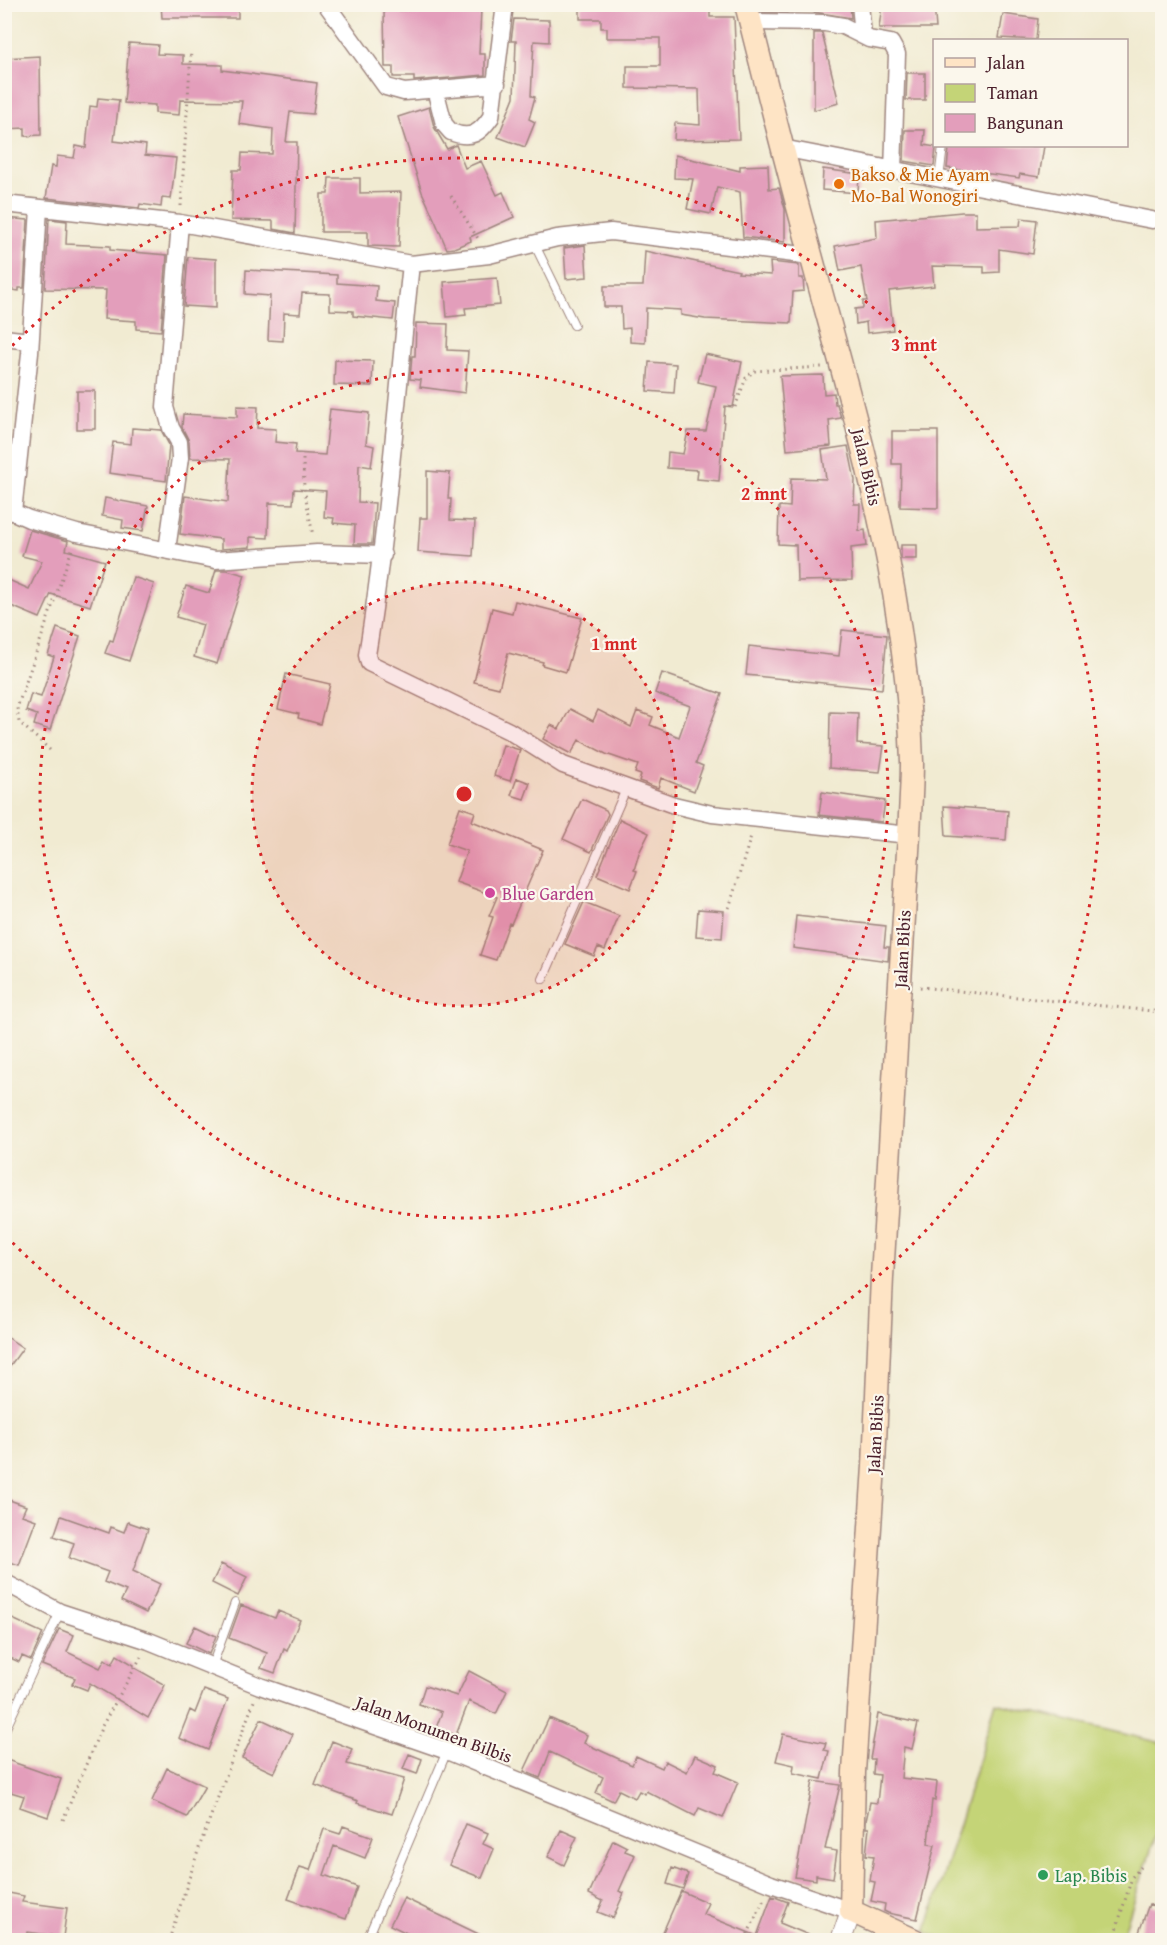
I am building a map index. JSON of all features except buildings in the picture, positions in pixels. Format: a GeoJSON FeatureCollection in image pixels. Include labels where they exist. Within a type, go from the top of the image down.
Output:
{"type":"FeatureCollection","features":[{"type":"Feature","properties":{"kind":"main road","name":"Jalan Bibis"},"geometry":{"type":"LineString","coordinates":[[748,13],[866,458],[895,601],[906,687],[912,763],[854,1772],[850,1911]]}},
{"type":"Feature","properties":{"kind":"main road"},"geometry":{"type":"LineString","coordinates":[[850,1911],[914,1941]]}},
{"type":"Feature","properties":{"kind":"street"},"geometry":{"type":"LineString","coordinates":[[326,4],[386,87],[404,92],[496,84]]}},
{"type":"Feature","properties":{"kind":"street"},"geometry":{"type":"LineString","coordinates":[[435,89],[444,124],[451,132],[472,136],[482,131],[491,117],[505,4]]}},
{"type":"Feature","properties":{"kind":"street"},"geometry":{"type":"LineString","coordinates":[[860,4],[863,35]]}},
{"type":"Feature","properties":{"kind":"street"},"geometry":{"type":"LineString","coordinates":[[748,13],[843,26],[863,35],[891,43],[897,54],[893,171]]}},
{"type":"Feature","properties":{"kind":"street"},"geometry":{"type":"LineString","coordinates":[[782,148],[1152,220]]}},
{"type":"Feature","properties":{"kind":"street"},"geometry":{"type":"LineString","coordinates":[[4,204],[180,223],[411,264],[489,255],[534,243],[611,232],[811,256]]}},
{"type":"Feature","properties":{"kind":"street"},"geometry":{"type":"LineString","coordinates":[[39,208],[30,341],[9,510],[77,533],[215,560],[317,553],[383,555]]}},
{"type":"Feature","properties":{"kind":"street"},"geometry":{"type":"LineString","coordinates":[[166,550],[180,458],[179,442],[171,428],[165,407],[180,223]]}},
{"type":"Feature","properties":{"kind":"street"},"geometry":{"type":"LineString","coordinates":[[411,264],[392,437],[383,555],[368,655],[369,663],[508,731],[562,765],[626,789],[693,810],[909,835]]}},
{"type":"Feature","properties":{"kind":"street"},"geometry":{"type":"LineString","coordinates":[[4,338],[30,341]]}},
{"type":"Feature","properties":{"kind":"street","name":"Jalan Monumen Bilbis"},"geometry":{"type":"LineString","coordinates":[[4,1582],[60,1612],[149,1641],[260,1686],[447,1751],[771,1884],[850,1911]]}},
{"type":"Feature","properties":{"kind":"street"},"geometry":{"type":"LineString","coordinates":[[841,1941],[850,1911]]}},
{"type":"Feature","properties":{"kind":"lane"},"geometry":{"type":"LineString","coordinates":[[938,179],[943,147]]}},
{"type":"Feature","properties":{"kind":"lane"},"geometry":{"type":"LineString","coordinates":[[534,243],[574,325]]}},
{"type":"Feature","properties":{"kind":"lane"},"geometry":{"type":"LineString","coordinates":[[543,979],[626,789]]}},
{"type":"Feature","properties":{"kind":"lane"},"geometry":{"type":"LineString","coordinates":[[212,1666],[235,1603]]}},
{"type":"Feature","properties":{"kind":"lane"},"geometry":{"type":"LineString","coordinates":[[4,1732],[60,1612]]}},
{"type":"Feature","properties":{"kind":"lane"},"geometry":{"type":"LineString","coordinates":[[367,1941],[447,1751]]}},
{"type":"Feature","properties":{"kind":"path"},"geometry":{"type":"LineString","coordinates":[[180,223],[191,51]]}},
{"type":"Feature","properties":{"kind":"path"},"geometry":{"type":"LineString","coordinates":[[451,196],[489,255]]}},
{"type":"Feature","properties":{"kind":"path"},"geometry":{"type":"LineString","coordinates":[[735,407],[746,378],[754,371],[842,366]]}},
{"type":"Feature","properties":{"kind":"path"},"geometry":{"type":"LineString","coordinates":[[303,459],[304,488],[317,553]]}},
{"type":"Feature","properties":{"kind":"path"},"geometry":{"type":"LineString","coordinates":[[50,750],[19,722],[17,708],[77,533]]}},
{"type":"Feature","properties":{"kind":"path"},"geometry":{"type":"LineString","coordinates":[[729,908],[756,819]]}},
{"type":"Feature","properties":{"kind":"path"},"geometry":{"type":"LineString","coordinates":[[900,986],[1162,1012]]}},
{"type":"Feature","properties":{"kind":"path"},"geometry":{"type":"LineString","coordinates":[[63,1820],[102,1726],[149,1641]]}},
{"type":"Feature","properties":{"kind":"path"},"geometry":{"type":"LineString","coordinates":[[169,1941],[200,1845],[260,1686]]}},
{"type":"Feature","properties":{"kind":"path"},"geometry":{"type":"LineString","coordinates":[[1113,1941],[1131,1877],[1141,1867]]}},
{"type":"Feature","properties":{"kind":"path"},"geometry":{"type":"LineString","coordinates":[[745,1941],[771,1884]]}},
{"type":"Feature","properties":{"kind":"green space","name":"Lap. Bibis"},"geometry":{"type":"Polygon","coordinates":[[[996,1703],[1162,1743],[1162,1817],[1121,1940],[947,1940],[926,1932],[996,1703]]]}},
{"type":"Feature","properties":{"kind":"place","name":"Bakso & Mie Ayam Mo-Bal Wonogiri"},"geometry":{"type":"Point","coordinates":[839,184]}},
{"type":"Feature","properties":{"kind":"place","name":"Blue Garden"},"geometry":{"type":"Point","coordinates":[490,893]}},
{"type":"Feature","properties":{"kind":"place","name":"Lap. Bibis"},"geometry":{"type":"Point","coordinates":[1043,1875]}}]}
